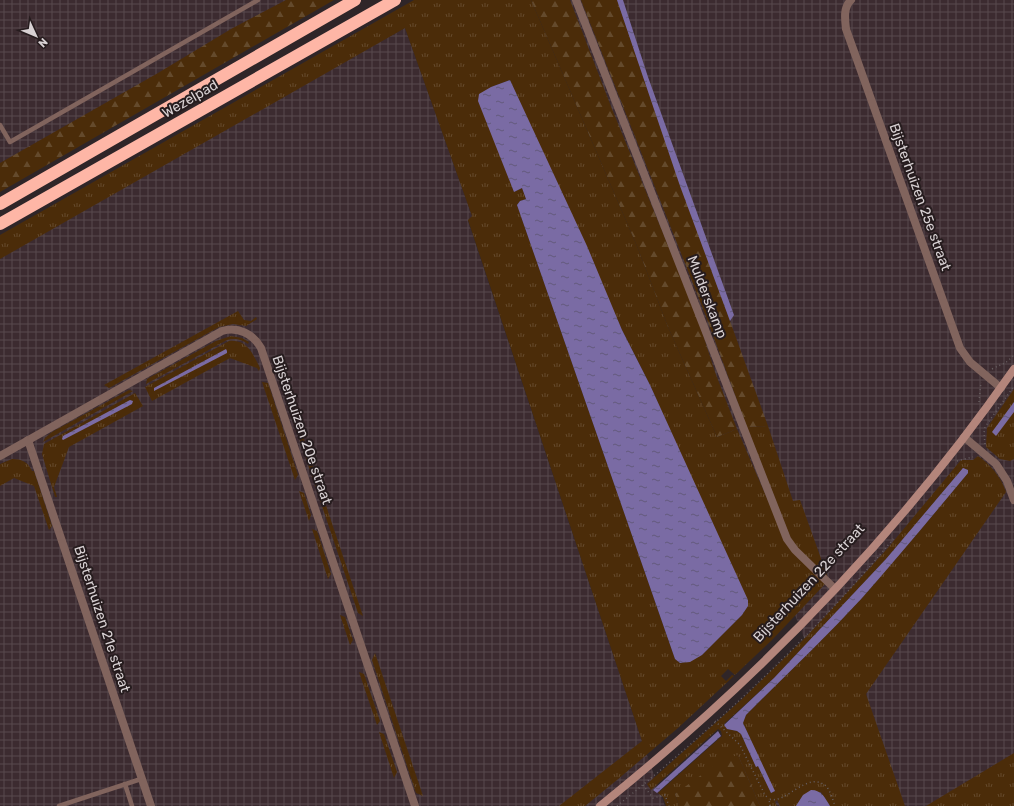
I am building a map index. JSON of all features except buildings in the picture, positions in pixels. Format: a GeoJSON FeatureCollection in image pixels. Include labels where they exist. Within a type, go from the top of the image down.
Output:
{"type":"FeatureCollection","features":[{"type":"Feature","properties":{"kind":"highway","name":"Wezelpad"},"geometry":{"type":"LineString","coordinates":[[0,204],[356,0]]}},
{"type":"Feature","properties":{"kind":"highway","name":"Wezelpad"},"geometry":{"type":"LineString","coordinates":[[0,224],[395,0]]}},
{"type":"Feature","properties":{"kind":"main road","name":"Bijsterhuizen 22e straat"},"geometry":{"type":"LineString","coordinates":[[600,806],[643,772],[717,706],[782,645],[836,589],[890,528],[964,437],[1014,369]]}},
{"type":"Feature","properties":{"kind":"street","name":"Mulderskamp"},"geometry":{"type":"LineString","coordinates":[[576,0],[787,539],[800,555],[836,589]]}},
{"type":"Feature","properties":{"kind":"street","name":"Bijsterhuizen 25e straat"},"geometry":{"type":"LineString","coordinates":[[851,0],[848,3],[845,15],[846,29],[960,348],[970,362],[1001,388]]}},
{"type":"Feature","properties":{"kind":"street","name":"Bijsterhuizen 20e straat"},"geometry":{"type":"LineString","coordinates":[[0,456],[222,331],[228,329],[238,330],[249,334],[254,338],[261,348],[415,806]]}},
{"type":"Feature","properties":{"kind":"street"},"geometry":{"type":"LineString","coordinates":[[964,437],[996,464],[1007,481],[1014,500]]}},
{"type":"Feature","properties":{"kind":"street","name":"Bijsterhuizen 21e straat"},"geometry":{"type":"LineString","coordinates":[[28,440],[150,806]]}},
{"type":"Feature","properties":{"kind":"lane"},"geometry":{"type":"LineString","coordinates":[[243,0],[247,6]]}},
{"type":"Feature","properties":{"kind":"lane"},"geometry":{"type":"LineString","coordinates":[[0,125],[10,142],[258,0]]}},
{"type":"Feature","properties":{"kind":"lane"},"geometry":{"type":"LineString","coordinates":[[59,806],[67,805],[141,779]]}},
{"type":"Feature","properties":{"kind":"lane"},"geometry":{"type":"LineString","coordinates":[[125,784],[132,806]]}},
{"type":"Feature","properties":{"kind":"path"},"geometry":{"type":"LineString","coordinates":[[979,402],[981,394],[980,383],[985,376],[990,370],[1008,362],[1014,354]]}},
{"type":"Feature","properties":{"kind":"path"},"geometry":{"type":"LineString","coordinates":[[715,721],[740,745],[765,795],[769,799],[770,806]]}},
{"type":"Feature","properties":{"kind":"path"},"geometry":{"type":"LineString","coordinates":[[769,799],[772,800],[782,797],[805,784],[819,782],[827,787],[835,806]]}},
{"type":"Feature","properties":{"kind":"path"},"geometry":{"type":"LineString","coordinates":[[644,785],[653,798],[665,795],[669,806]]}},
{"type":"Feature","properties":{"kind":"shaded area"},"geometry":{"type":"Polygon","coordinates":[[[0,0],[315,0],[0,171],[0,0]]]}},
{"type":"Feature","properties":{"kind":"shaded area"},"geometry":{"type":"Polygon","coordinates":[[[549,0],[1014,0],[1014,806],[689,806],[813,660],[549,0]]]}},
{"type":"Feature","properties":{"kind":"shaded area"},"geometry":{"type":"Polygon","coordinates":[[[405,28],[472,216],[468,221],[665,806],[0,806],[0,248],[405,28]]]}},
{"type":"Feature","properties":{"kind":"green space"},"geometry":{"type":"Polygon","coordinates":[[[286,0],[334,0],[0,192],[0,163],[158,73],[231,29],[286,0]]]}},
{"type":"Feature","properties":{"kind":"green space"},"geometry":{"type":"Polygon","coordinates":[[[414,0],[531,0],[637,246],[668,327],[717,437],[737,429],[785,540],[825,584],[772,640],[735,675],[728,669],[721,676],[726,681],[732,675],[734,676],[678,728],[617,780],[585,806],[559,806],[642,741],[468,220],[472,216],[405,28],[0,259],[0,235],[414,0]],[[510,80],[491,87],[504,165],[514,192],[522,188],[526,199],[520,201],[517,205],[675,659],[680,663],[702,655],[742,615],[748,606],[650,385],[622,330],[510,80]]]}},
{"type":"Feature","properties":{"kind":"green space"},"geometry":{"type":"Polygon","coordinates":[[[531,0],[570,0],[612,109],[697,316],[715,372],[737,429],[717,437],[668,327],[637,246],[531,0]]]}},
{"type":"Feature","properties":{"kind":"green space"},"geometry":{"type":"Polygon","coordinates":[[[581,0],[617,0],[671,158],[768,426],[747,427],[705,314],[581,0]]]}},
{"type":"Feature","properties":{"kind":"green space"},"geometry":{"type":"Polygon","coordinates":[[[238,311],[244,320],[251,321],[256,317],[257,319],[246,326],[233,324],[219,327],[109,388],[104,385],[238,311]]]}},
{"type":"Feature","properties":{"kind":"green space"},"geometry":{"type":"Polygon","coordinates":[[[231,336],[242,338],[249,342],[248,344],[238,339],[227,340],[146,384],[147,379],[216,341],[231,336]]]}},
{"type":"Feature","properties":{"kind":"green space"},"geometry":{"type":"Polygon","coordinates":[[[229,341],[240,342],[249,348],[260,368],[259,371],[257,368],[230,358],[152,401],[145,387],[229,341]]]}},
{"type":"Feature","properties":{"kind":"green space"},"geometry":{"type":"Polygon","coordinates":[[[262,382],[268,383],[298,475],[295,480],[262,382]]]}},
{"type":"Feature","properties":{"kind":"green space"},"geometry":{"type":"Polygon","coordinates":[[[1014,389],[1014,459],[1010,461],[1000,459],[986,447],[987,428],[1014,389]]]}},
{"type":"Feature","properties":{"kind":"green space"},"geometry":{"type":"Polygon","coordinates":[[[129,390],[133,391],[43,442],[52,432],[129,390]]]}},
{"type":"Feature","properties":{"kind":"green space"},"geometry":{"type":"Polygon","coordinates":[[[135,393],[143,406],[69,447],[54,487],[57,497],[55,497],[42,454],[44,444],[135,393]]]}},
{"type":"Feature","properties":{"kind":"green space"},"geometry":{"type":"Polygon","coordinates":[[[294,410],[363,616],[358,613],[291,414],[294,410]]]}},
{"type":"Feature","properties":{"kind":"green space"},"geometry":{"type":"Polygon","coordinates":[[[768,426],[793,501],[800,500],[828,578],[803,555],[791,539],[747,427],[768,426]]]}},
{"type":"Feature","properties":{"kind":"green space"},"geometry":{"type":"Polygon","coordinates":[[[978,456],[987,463],[998,476],[1006,492],[866,694],[905,806],[830,806],[821,792],[803,795],[796,806],[780,806],[777,800],[775,802],[777,806],[760,806],[738,755],[675,794],[679,806],[666,806],[663,797],[658,793],[722,736],[721,731],[718,729],[651,790],[647,784],[741,700],[807,636],[887,549],[961,460],[973,460],[978,456]],[[963,468],[886,559],[774,678],[724,724],[727,729],[737,731],[741,734],[756,767],[758,766],[771,793],[774,791],[743,723],[746,715],[862,598],[968,473],[968,470],[963,468]]]}},
{"type":"Feature","properties":{"kind":"green space"},"geometry":{"type":"Polygon","coordinates":[[[12,459],[24,462],[29,465],[32,471],[34,471],[52,526],[49,530],[34,486],[14,478],[0,486],[0,464],[12,459]]]}},
{"type":"Feature","properties":{"kind":"green space"},"geometry":{"type":"Polygon","coordinates":[[[299,491],[304,493],[311,515],[309,521],[299,491]]]}},
{"type":"Feature","properties":{"kind":"green space"},"geometry":{"type":"Polygon","coordinates":[[[312,529],[317,531],[331,574],[328,579],[312,529]]]}},
{"type":"Feature","properties":{"kind":"green space"},"geometry":{"type":"Polygon","coordinates":[[[340,615],[345,617],[353,640],[350,645],[340,615]]]}},
{"type":"Feature","properties":{"kind":"green space"},"geometry":{"type":"Polygon","coordinates":[[[375,653],[423,796],[416,793],[372,660],[375,653]]]}},
{"type":"Feature","properties":{"kind":"green space"},"geometry":{"type":"Polygon","coordinates":[[[359,672],[364,674],[380,721],[377,725],[359,672]]]}},
{"type":"Feature","properties":{"kind":"green space"},"geometry":{"type":"Polygon","coordinates":[[[379,732],[384,734],[397,772],[394,778],[379,732]]]}},
{"type":"Feature","properties":{"kind":"green space"},"geometry":{"type":"Polygon","coordinates":[[[1014,753],[1014,806],[926,806],[1014,753]]]}},
{"type":"Feature","properties":{"kind":"green space"},"geometry":{"type":"Polygon","coordinates":[[[738,755],[760,806],[679,806],[675,794],[722,760],[738,755]]]}},
{"type":"Feature","properties":{"kind":"water"},"geometry":{"type":"Polygon","coordinates":[[[617,0],[623,0],[648,77],[734,315],[730,321],[680,186],[617,0]]]}},
{"type":"Feature","properties":{"kind":"water"},"geometry":{"type":"Polygon","coordinates":[[[510,80],[587,246],[622,330],[650,385],[748,600],[748,606],[742,615],[702,655],[690,662],[680,663],[675,659],[517,205],[520,201],[526,199],[522,188],[514,192],[478,101],[479,94],[491,87],[510,80]]]}},
{"type":"Feature","properties":{"kind":"water"},"geometry":{"type":"Polygon","coordinates":[[[226,349],[227,353],[154,391],[154,388],[226,349]]]}},
{"type":"Feature","properties":{"kind":"water"},"geometry":{"type":"Polygon","coordinates":[[[130,400],[133,401],[132,404],[63,440],[62,439],[63,436],[130,400]]]}},
{"type":"Feature","properties":{"kind":"water"},"geometry":{"type":"Polygon","coordinates":[[[1014,402],[1014,412],[996,436],[992,432],[1014,402]]]}},
{"type":"Feature","properties":{"kind":"water"},"geometry":{"type":"Polygon","coordinates":[[[963,468],[968,470],[968,473],[862,598],[746,715],[743,723],[775,791],[771,793],[758,766],[756,767],[741,734],[737,731],[727,729],[724,725],[774,678],[886,559],[963,468]]]}},
{"type":"Feature","properties":{"kind":"water"},"geometry":{"type":"Polygon","coordinates":[[[718,731],[721,736],[657,793],[653,790],[718,731]]]}},
{"type":"Feature","properties":{"kind":"water"},"geometry":{"type":"Polygon","coordinates":[[[811,790],[821,793],[830,806],[796,806],[803,795],[811,790]]]}}]}
